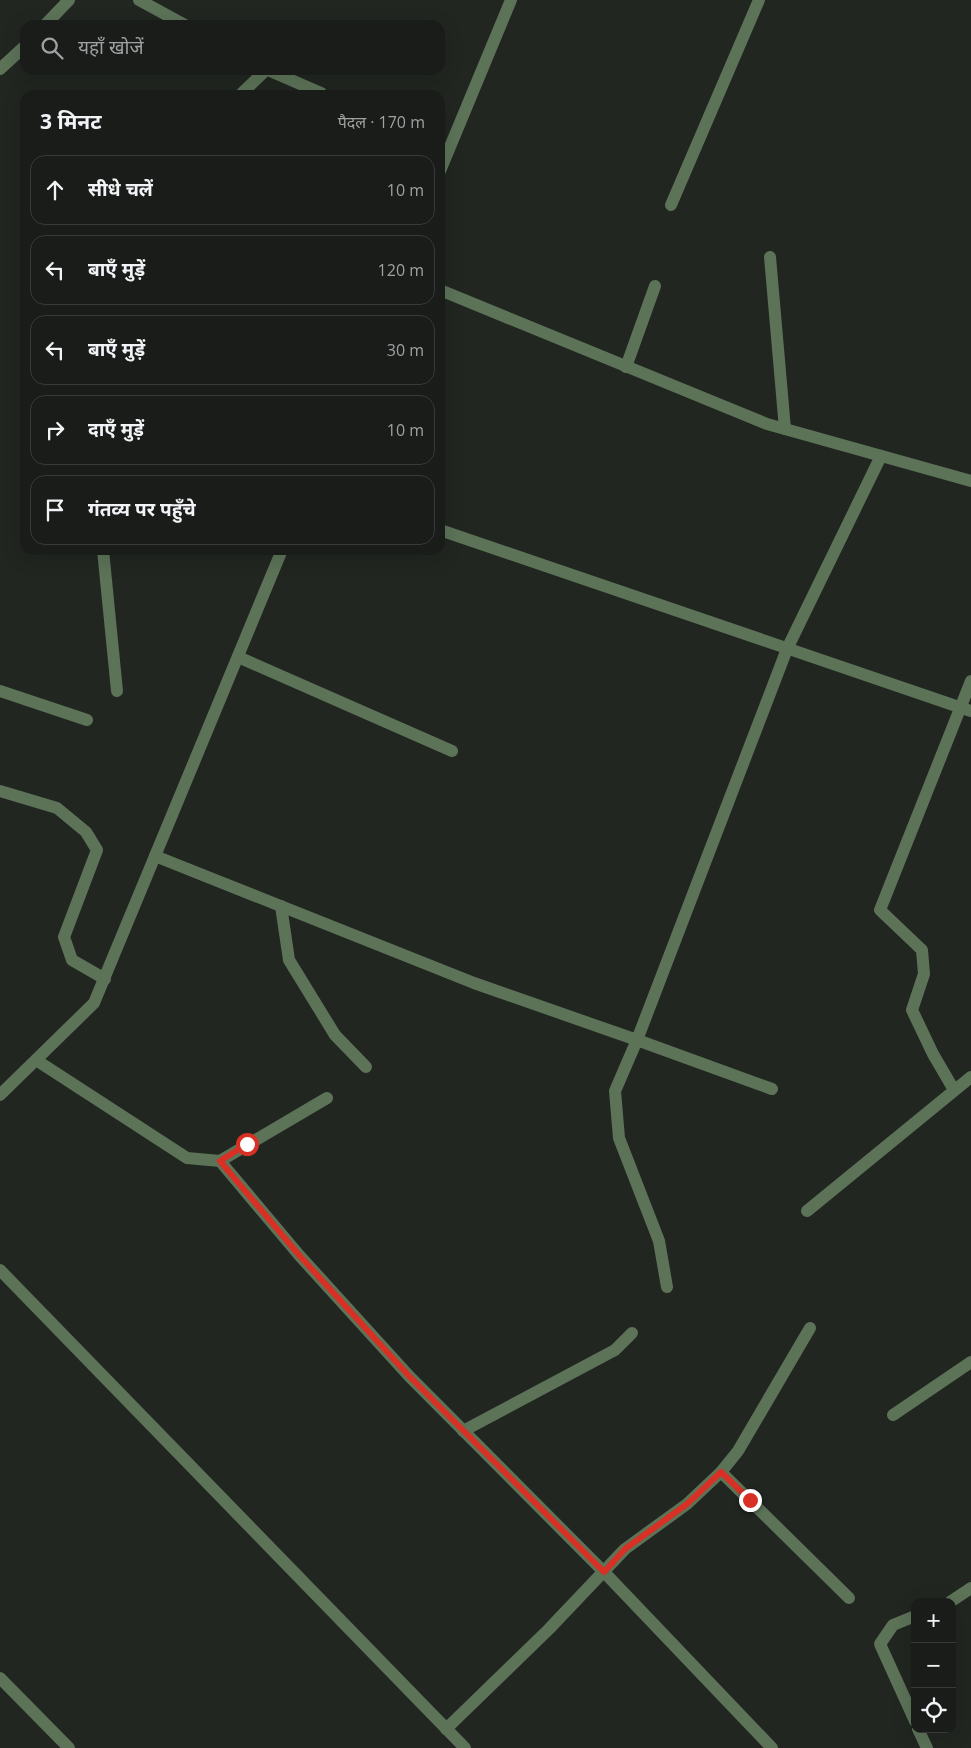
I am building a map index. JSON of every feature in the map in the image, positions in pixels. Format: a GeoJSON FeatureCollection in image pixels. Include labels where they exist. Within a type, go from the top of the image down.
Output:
{"type":"FeatureCollection","features":[{"type":"Feature","properties":{"kind":"street"},"geometry":{"type":"LineString","coordinates":[[50,20],[69,0]]}},
{"type":"Feature","properties":{"kind":"street"},"geometry":{"type":"LineString","coordinates":[[139,0],[176,20]]}},
{"type":"Feature","properties":{"kind":"street"},"geometry":{"type":"LineString","coordinates":[[445,158],[511,0]]}},
{"type":"Feature","properties":{"kind":"street"},"geometry":{"type":"LineString","coordinates":[[671,205],[759,0]]}},
{"type":"Feature","properties":{"kind":"street"},"geometry":{"type":"LineString","coordinates":[[0,69],[20,51]]}},
{"type":"Feature","properties":{"kind":"street"},"geometry":{"type":"LineString","coordinates":[[245,90],[262,75]]}},
{"type":"Feature","properties":{"kind":"street"},"geometry":{"type":"LineString","coordinates":[[279,75],[315,90]]}},
{"type":"Feature","properties":{"kind":"street"},"geometry":{"type":"LineString","coordinates":[[770,257],[785,429]]}},
{"type":"Feature","properties":{"kind":"street"},"geometry":{"type":"LineString","coordinates":[[626,367],[656,286]]}},
{"type":"Feature","properties":{"kind":"street"},"geometry":{"type":"LineString","coordinates":[[445,292],[767,424],[971,481]]}},
{"type":"Feature","properties":{"kind":"street"},"geometry":{"type":"LineString","coordinates":[[667,1287],[659,1241],[619,1138],[616,1091],[787,649],[881,456]]}},
{"type":"Feature","properties":{"kind":"street"},"geometry":{"type":"LineString","coordinates":[[445,532],[966,710]]}},
{"type":"Feature","properties":{"kind":"street"},"geometry":{"type":"LineString","coordinates":[[103,555],[117,690]]}},
{"type":"Feature","properties":{"kind":"street"},"geometry":{"type":"LineString","coordinates":[[0,1095],[94,1003],[280,555]]}},
{"type":"Feature","properties":{"kind":"street"},"geometry":{"type":"LineString","coordinates":[[238,657],[452,751]]}},
{"type":"Feature","properties":{"kind":"street"},"geometry":{"type":"LineString","coordinates":[[954,1090],[933,1054],[912,1010],[924,974],[922,950],[880,910],[966,710],[971,681]]}},
{"type":"Feature","properties":{"kind":"street"},"geometry":{"type":"LineString","coordinates":[[0,691],[87,720]]}},
{"type":"Feature","properties":{"kind":"street"},"geometry":{"type":"LineString","coordinates":[[0,791],[57,808],[86,832],[97,850],[64,937],[72,960],[104,979]]}},
{"type":"Feature","properties":{"kind":"street"},"geometry":{"type":"LineString","coordinates":[[155,856],[474,983],[772,1090]]}},
{"type":"Feature","properties":{"kind":"street"},"geometry":{"type":"LineString","coordinates":[[281,906],[289,960],[335,1036],[366,1067]]}},
{"type":"Feature","properties":{"kind":"street"},"geometry":{"type":"LineString","coordinates":[[36,1060],[187,1158],[220,1161],[327,1098]]}},
{"type":"Feature","properties":{"kind":"street"},"geometry":{"type":"LineString","coordinates":[[807,1211],[971,1077]]}},
{"type":"Feature","properties":{"kind":"street"},"geometry":{"type":"LineString","coordinates":[[220,1161],[299,1255],[409,1376],[604,1572],[772,1748]]}},
{"type":"Feature","properties":{"kind":"street"},"geometry":{"type":"LineString","coordinates":[[0,1270],[465,1748]]}},
{"type":"Feature","properties":{"kind":"street"},"geometry":{"type":"LineString","coordinates":[[446,1729],[549,1629],[625,1549],[687,1504],[721,1472],[738,1451],[810,1328]]}},
{"type":"Feature","properties":{"kind":"street"},"geometry":{"type":"LineString","coordinates":[[464,1431],[615,1350],[632,1333]]}},
{"type":"Feature","properties":{"kind":"street"},"geometry":{"type":"LineString","coordinates":[[893,1415],[971,1362]]}},
{"type":"Feature","properties":{"kind":"street"},"geometry":{"type":"LineString","coordinates":[[721,1472],[849,1598]]}},
{"type":"Feature","properties":{"kind":"street"},"geometry":{"type":"LineString","coordinates":[[956,1598],[971,1588]]}},
{"type":"Feature","properties":{"kind":"street"},"geometry":{"type":"LineString","coordinates":[[911,1618],[893,1625],[880,1644],[911,1712]]}},
{"type":"Feature","properties":{"kind":"street"},"geometry":{"type":"LineString","coordinates":[[0,1678],[69,1748]]}},
{"type":"Feature","properties":{"kind":"street"},"geometry":{"type":"LineString","coordinates":[[920,1733],[927,1748]]}},
{"type":"Feature","properties":{"kind":"route"},"geometry":{"type":"LineString","coordinates":[[247,1144],[220,1161],[299,1255],[409,1376],[604,1572],[625,1549],[687,1504],[721,1472],[750,1500]]}}]}
